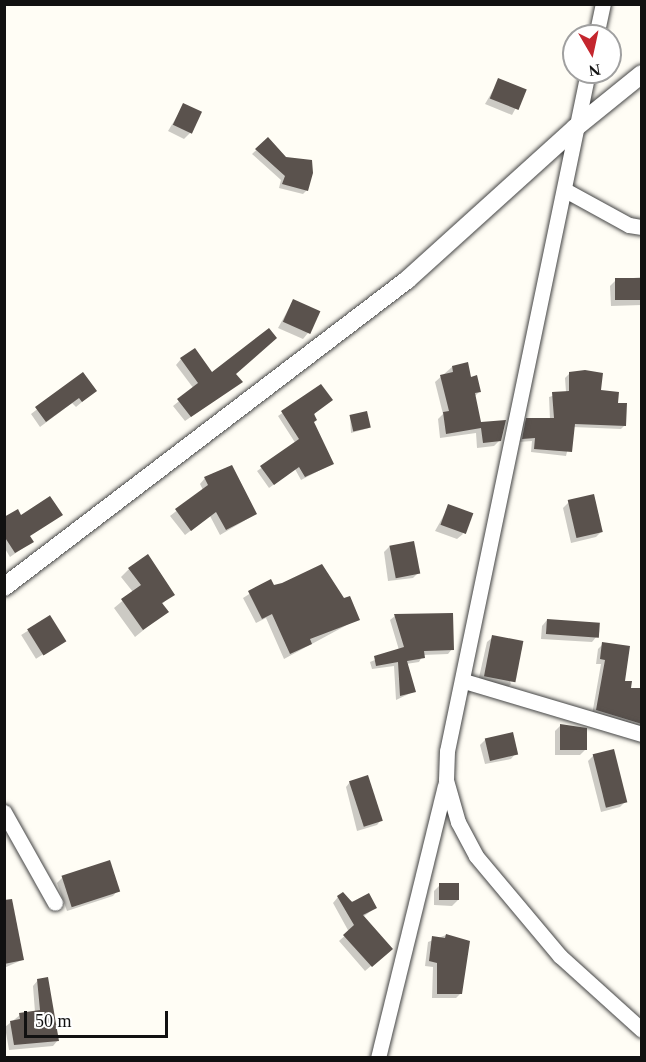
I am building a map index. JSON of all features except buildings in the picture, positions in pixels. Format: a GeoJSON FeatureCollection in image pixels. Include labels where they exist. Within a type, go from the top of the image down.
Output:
{"type":"FeatureCollection","features":[{"type":"Feature","properties":{"kind":"street"},"geometry":{"type":"LineString","coordinates":[[599,24],[603,4]]}},
{"type":"Feature","properties":{"kind":"street"},"geometry":{"type":"LineString","coordinates":[[4,586],[407,280],[575,128],[642,74]]}},
{"type":"Feature","properties":{"kind":"street"},"geometry":{"type":"LineString","coordinates":[[378,1058],[446,780],[447,751],[464,681],[585,84]]}},
{"type":"Feature","properties":{"kind":"street"},"geometry":{"type":"LineString","coordinates":[[565,190],[629,225],[642,227]]}},
{"type":"Feature","properties":{"kind":"street"},"geometry":{"type":"LineString","coordinates":[[464,681],[642,734]]}},
{"type":"Feature","properties":{"kind":"street"},"geometry":{"type":"LineString","coordinates":[[446,780],[458,822],[476,856],[560,956],[642,1030]]}},
{"type":"Feature","properties":{"kind":"street"},"geometry":{"type":"LineString","coordinates":[[4,812],[55,903]]}}]}
